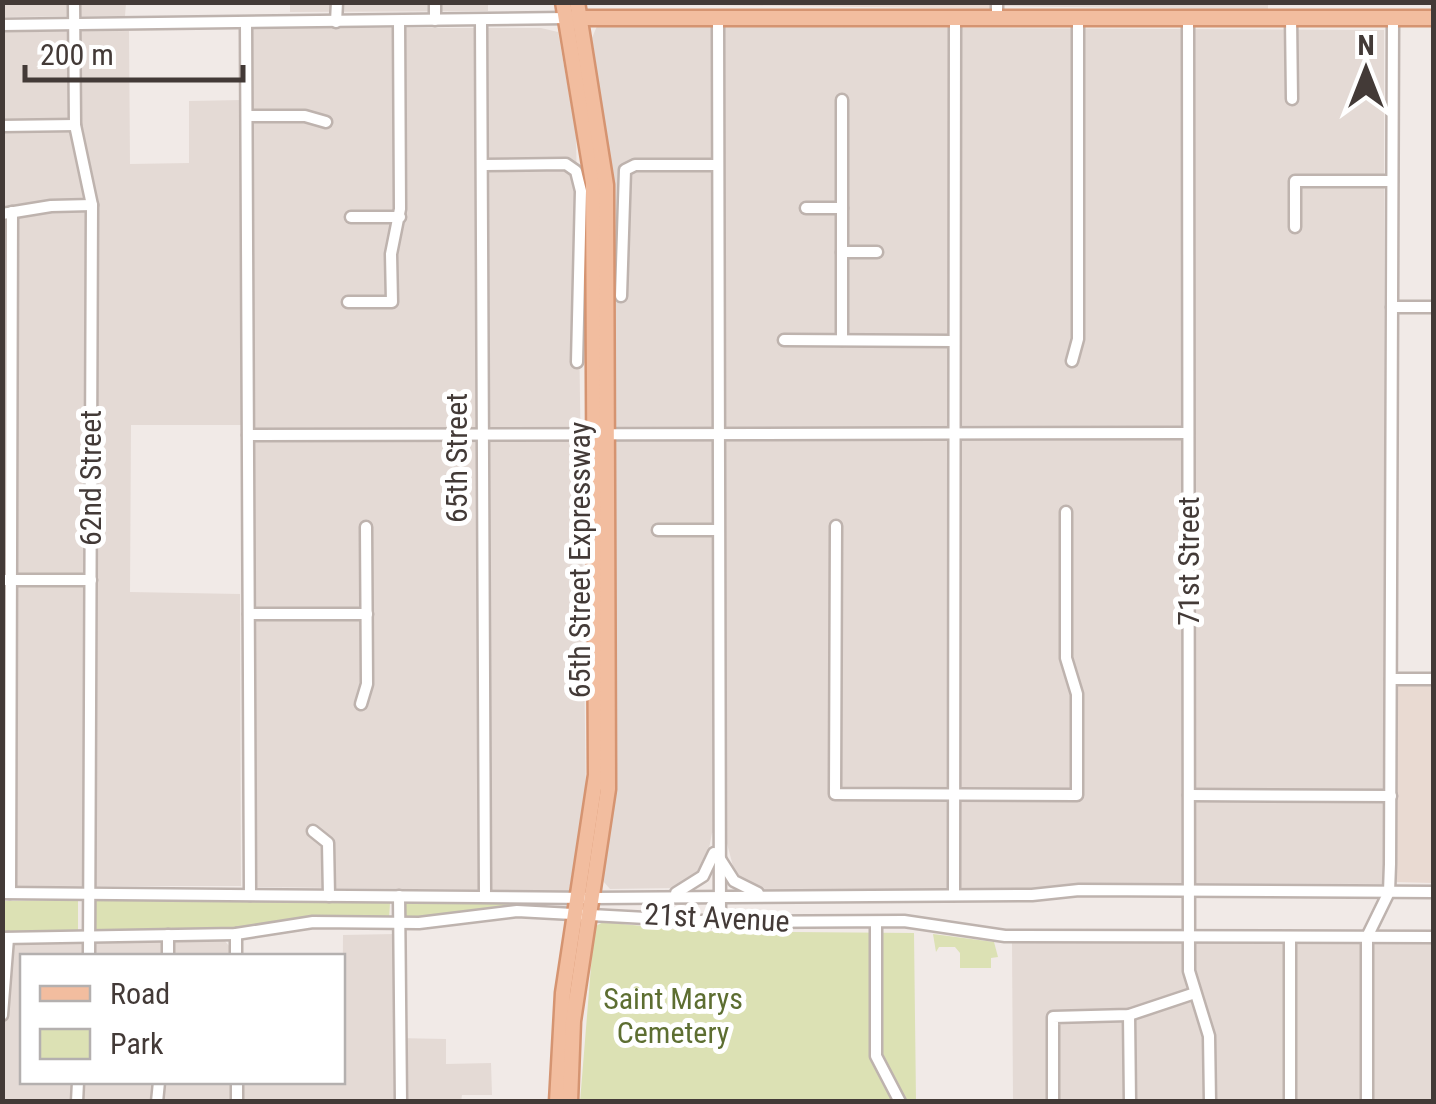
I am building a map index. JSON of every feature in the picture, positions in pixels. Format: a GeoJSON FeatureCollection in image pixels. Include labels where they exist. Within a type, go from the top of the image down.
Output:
{"type":"FeatureCollection","features":[{"type":"Feature","properties":{"kind":"main road"},"geometry":{"type":"LineString","coordinates":[[571,10],[718,19],[955,18],[997,10],[1078,18],[1292,18],[1340,12],[1434,18]]}},
{"type":"Feature","properties":{"kind":"main road","name":"65th Street Expressway"},"geometry":{"type":"LineString","coordinates":[[557,1102],[562,994],[608,788],[601,434],[606,185],[571,10]]}},
{"type":"Feature","properties":{"kind":"main road","name":"65th Street Expressway"},"geometry":{"type":"LineString","coordinates":[[570,1102],[584,905]]}},
{"type":"Feature","properties":{"kind":"street","name":"62nd Street"},"geometry":{"type":"LineString","coordinates":[[74,2],[75,125],[92,205],[90,954]]}},
{"type":"Feature","properties":{"kind":"street"},"geometry":{"type":"LineString","coordinates":[[336,2],[336,22]]}},
{"type":"Feature","properties":{"kind":"street"},"geometry":{"type":"LineString","coordinates":[[435,2],[435,20]]}},
{"type":"Feature","properties":{"kind":"street"},"geometry":{"type":"LineString","coordinates":[[2,25],[481,20],[571,10]]}},
{"type":"Feature","properties":{"kind":"street"},"geometry":{"type":"LineString","coordinates":[[954,895],[955,18]]}},
{"type":"Feature","properties":{"kind":"street"},"geometry":{"type":"LineString","coordinates":[[1072,361],[1078,340],[1078,18]]}},
{"type":"Feature","properties":{"kind":"street","name":"71st Street"},"geometry":{"type":"LineString","coordinates":[[1188,18],[1189,937],[1195,993],[1208,1036],[1210,1102]]}},
{"type":"Feature","properties":{"kind":"street"},"geometry":{"type":"LineString","coordinates":[[1292,18],[1292,99]]}},
{"type":"Feature","properties":{"kind":"street"},"geometry":{"type":"LineString","coordinates":[[1367,1102],[1367,937],[1389,892],[1393,18]]}},
{"type":"Feature","properties":{"kind":"street"},"geometry":{"type":"LineString","coordinates":[[718,19],[716,842],[720,922]]}},
{"type":"Feature","properties":{"kind":"street","name":"65th Street"},"geometry":{"type":"LineString","coordinates":[[481,20],[484,896]]}},
{"type":"Feature","properties":{"kind":"street"},"geometry":{"type":"LineString","coordinates":[[348,302],[392,302],[390,254],[400,217],[399,21]]}},
{"type":"Feature","properties":{"kind":"street"},"geometry":{"type":"LineString","coordinates":[[246,23],[250,895]]}},
{"type":"Feature","properties":{"kind":"street"},"geometry":{"type":"LineString","coordinates":[[842,100],[842,340]]}},
{"type":"Feature","properties":{"kind":"street"},"geometry":{"type":"LineString","coordinates":[[247,116],[305,116],[326,122]]}},
{"type":"Feature","properties":{"kind":"street"},"geometry":{"type":"LineString","coordinates":[[2,126],[75,125]]}},
{"type":"Feature","properties":{"kind":"street"},"geometry":{"type":"LineString","coordinates":[[484,165],[566,164],[576,171],[581,191],[577,362]]}},
{"type":"Feature","properties":{"kind":"street"},"geometry":{"type":"LineString","coordinates":[[622,296],[624,170],[635,165],[717,165]]}},
{"type":"Feature","properties":{"kind":"street"},"geometry":{"type":"LineString","coordinates":[[1296,227],[1295,181],[1392,181]]}},
{"type":"Feature","properties":{"kind":"street"},"geometry":{"type":"LineString","coordinates":[[6,893],[7,213],[92,205]]}},
{"type":"Feature","properties":{"kind":"street"},"geometry":{"type":"LineString","coordinates":[[806,208],[842,208]]}},
{"type":"Feature","properties":{"kind":"street"},"geometry":{"type":"LineString","coordinates":[[351,217],[400,217]]}},
{"type":"Feature","properties":{"kind":"street"},"geometry":{"type":"LineString","coordinates":[[842,252],[877,252]]}},
{"type":"Feature","properties":{"kind":"street"},"geometry":{"type":"LineString","coordinates":[[1392,307],[1434,307]]}},
{"type":"Feature","properties":{"kind":"street"},"geometry":{"type":"LineString","coordinates":[[784,340],[954,340]]}},
{"type":"Feature","properties":{"kind":"street"},"geometry":{"type":"LineString","coordinates":[[248,434],[1188,434]]}},
{"type":"Feature","properties":{"kind":"street"},"geometry":{"type":"LineString","coordinates":[[836,526],[835,794],[1076,794],[1077,694],[1066,658],[1066,512]]}},
{"type":"Feature","properties":{"kind":"street"},"geometry":{"type":"LineString","coordinates":[[361,704],[367,684],[366,527]]}},
{"type":"Feature","properties":{"kind":"street"},"geometry":{"type":"LineString","coordinates":[[658,530],[717,530]]}},
{"type":"Feature","properties":{"kind":"street"},"geometry":{"type":"LineString","coordinates":[[7,580],[91,580]]}},
{"type":"Feature","properties":{"kind":"street"},"geometry":{"type":"LineString","coordinates":[[249,614],[367,614]]}},
{"type":"Feature","properties":{"kind":"street"},"geometry":{"type":"LineString","coordinates":[[1391,679],[1434,679]]}},
{"type":"Feature","properties":{"kind":"street"},"geometry":{"type":"LineString","coordinates":[[1189,796],[1390,796]]}},
{"type":"Feature","properties":{"kind":"street"},"geometry":{"type":"LineString","coordinates":[[313,831],[323,834],[328,843],[329,896]]}},
{"type":"Feature","properties":{"kind":"street"},"geometry":{"type":"LineString","coordinates":[[670,895],[703,876],[716,842]]}},
{"type":"Feature","properties":{"kind":"street"},"geometry":{"type":"LineString","coordinates":[[716,842],[728,874],[763,896]]}},
{"type":"Feature","properties":{"kind":"street","name":"21st Avenue"},"geometry":{"type":"LineString","coordinates":[[6,938],[236,934],[313,922],[400,924],[670,895],[1434,892]]}},
{"type":"Feature","properties":{"kind":"street","name":"21st Avenue"},"geometry":{"type":"LineString","coordinates":[[6,893],[484,896],[720,922],[876,922],[1005,936],[1434,938]]}},
{"type":"Feature","properties":{"kind":"street"},"geometry":{"type":"LineString","coordinates":[[400,896],[401,1102]]}},
{"type":"Feature","properties":{"kind":"street"},"geometry":{"type":"LineString","coordinates":[[876,922],[876,1056],[900,1102]]}},
{"type":"Feature","properties":{"kind":"street"},"geometry":{"type":"LineString","coordinates":[[236,934],[236,954]]}},
{"type":"Feature","properties":{"kind":"street"},"geometry":{"type":"LineString","coordinates":[[168,936],[168,954]]}},
{"type":"Feature","properties":{"kind":"street"},"geometry":{"type":"LineString","coordinates":[[1290,937],[1290,1102]]}},
{"type":"Feature","properties":{"kind":"street"},"geometry":{"type":"LineString","coordinates":[[2,1015],[6,938]]}},
{"type":"Feature","properties":{"kind":"street"},"geometry":{"type":"LineString","coordinates":[[1054,1102],[1053,1017],[1130,1015],[1195,993]]}},
{"type":"Feature","properties":{"kind":"street"},"geometry":{"type":"LineString","coordinates":[[1130,1015],[1130,1102]]}},
{"type":"Feature","properties":{"kind":"shaded area"},"geometry":{"type":"Polygon","coordinates":[[[290,2],[488,3],[488,11],[290,12],[290,2]]]}},
{"type":"Feature","properties":{"kind":"shaded area"},"geometry":{"type":"Polygon","coordinates":[[[997,2],[997,9],[582,3],[997,2]]]}},
{"type":"Feature","properties":{"kind":"shaded area"},"geometry":{"type":"Polygon","coordinates":[[[1268,2],[1268,10],[1002,6],[1268,2]]]}},
{"type":"Feature","properties":{"kind":"shaded area"},"geometry":{"type":"Polygon","coordinates":[[[2,3],[126,3],[125,16],[3,17],[2,3]]]}},
{"type":"Feature","properties":{"kind":"shaded area"},"geometry":{"type":"Polygon","coordinates":[[[597,26],[1384,30],[1384,884],[1088,883],[1027,889],[766,890],[746,882],[734,870],[724,832],[712,833],[707,859],[696,876],[674,888],[610,889],[603,881],[615,191],[592,38],[597,26]]]}},
{"type":"Feature","properties":{"kind":"shaded area"},"geometry":{"type":"Polygon","coordinates":[[[251,28],[541,28],[558,32],[576,133],[586,795],[569,891],[257,887],[251,28]]]}},
{"type":"Feature","properties":{"kind":"shaded area"},"geometry":{"type":"Polygon","coordinates":[[[129,31],[130,164],[189,163],[189,101],[242,100],[241,425],[131,425],[130,592],[240,594],[241,886],[3,886],[2,32],[129,31]]]}},
{"type":"Feature","properties":{"kind":"shaded area"},"geometry":{"type":"Polygon","coordinates":[[[1401,684],[1433,684],[1433,883],[1397,882],[1395,688],[1401,684]]]}},
{"type":"Feature","properties":{"kind":"shaded area"},"geometry":{"type":"Polygon","coordinates":[[[395,934],[396,1038],[446,1039],[446,1064],[491,1063],[492,1095],[462,1095],[461,1102],[3,1101],[2,943],[224,940],[230,947],[230,954],[20,954],[20,1084],[345,1084],[343,935],[395,934]]]}},
{"type":"Feature","properties":{"kind":"shaded area"},"geometry":{"type":"Polygon","coordinates":[[[1012,941],[1433,943],[1433,1101],[1013,1101],[1012,941]]]}},
{"type":"Feature","properties":{"kind":"green space"},"geometry":{"type":"Polygon","coordinates":[[[78,900],[78,933],[3,934],[2,901],[78,900]]]}},
{"type":"Feature","properties":{"kind":"green space"},"geometry":{"type":"Polygon","coordinates":[[[95,900],[390,903],[389,919],[236,931],[95,934],[95,900]]]}},
{"type":"Feature","properties":{"kind":"green space"},"geometry":{"type":"Polygon","coordinates":[[[404,903],[541,904],[404,920],[404,903]]]}},
{"type":"Feature","properties":{"kind":"green space","name":"Saint Marys Cemetery"},"geometry":{"type":"Polygon","coordinates":[[[603,922],[691,931],[914,933],[916,1101],[580,1102],[593,942],[596,926],[603,922]]]}},
{"type":"Feature","properties":{"kind":"green space"},"geometry":{"type":"Polygon","coordinates":[[[933,934],[994,942],[998,957],[991,958],[991,968],[960,968],[960,953],[955,947],[939,947],[936,952],[933,934]]]}}]}
